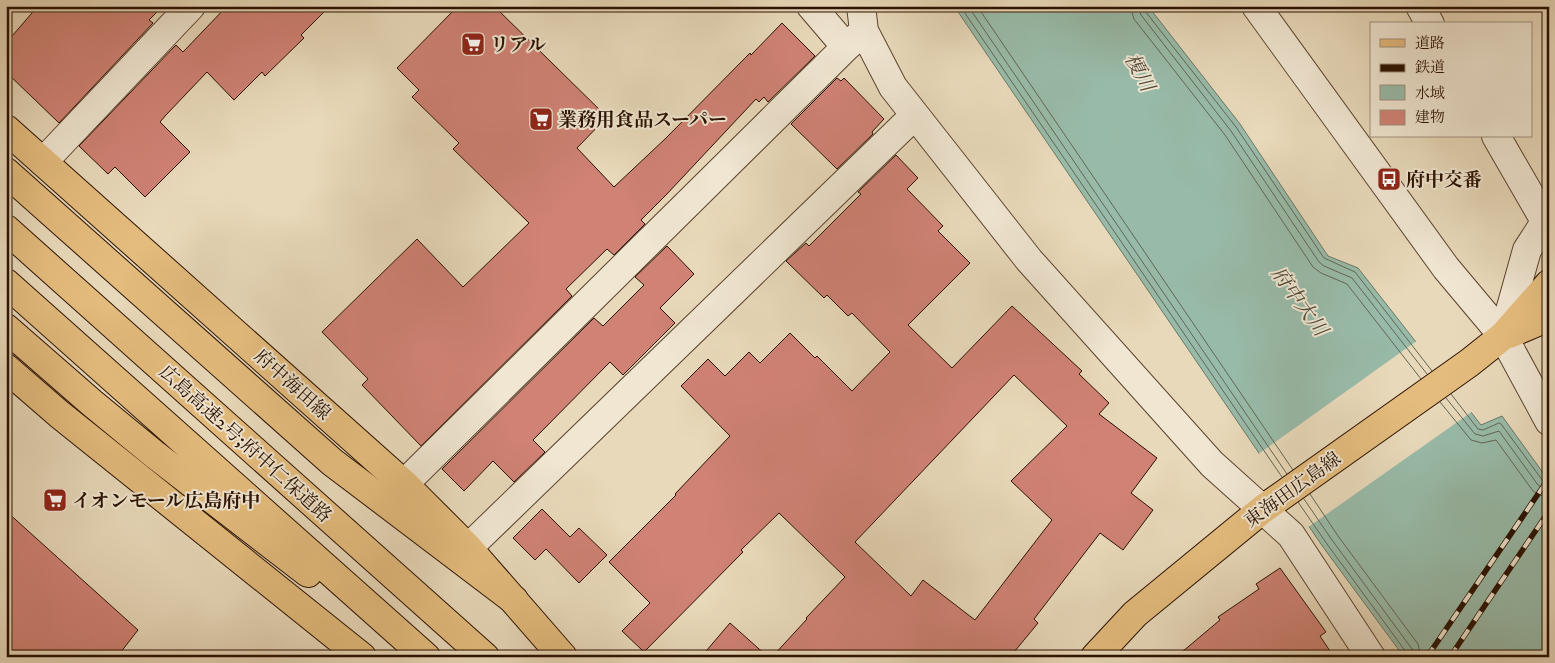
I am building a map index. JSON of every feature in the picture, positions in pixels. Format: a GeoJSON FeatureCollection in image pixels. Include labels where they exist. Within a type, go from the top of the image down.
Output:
{"type":"FeatureCollection","features":[{"type":"Feature","properties":{"kind":"main road","name":"府中海田線"},"geometry":{"type":"LineString","coordinates":[[6,129],[404,484],[468,548],[563,657]]}},
{"type":"Feature","properties":{"kind":"main road"},"geometry":{"type":"LineString","coordinates":[[6,172],[117,268],[332,462],[514,600]]}},
{"type":"Feature","properties":{"kind":"main road","name":"広島高速2号;府中仁保道路"},"geometry":{"type":"LineString","coordinates":[[6,229],[485,657]]}},
{"type":"Feature","properties":{"kind":"main road","name":"広島高速2号;府中仁保道路"},"geometry":{"type":"LineString","coordinates":[[6,282],[426,657]]}},
{"type":"Feature","properties":{"kind":"main road","name":"東海田広島線"},"geometry":{"type":"LineString","coordinates":[[1094,657],[1135,614],[1271,503],[1468,363],[1502,336],[1549,284]]}},
{"type":"Feature","properties":{"kind":"main road","name":"東海田広島線"},"geometry":{"type":"LineString","coordinates":[[1502,336],[1549,317]]}},
{"type":"Feature","properties":{"kind":"main road"},"geometry":{"type":"LineString","coordinates":[[6,328],[154,454],[357,611],[405,657]]}},
{"type":"Feature","properties":{"kind":"main road"},"geometry":{"type":"LineString","coordinates":[[6,368],[59,414],[362,657]]}},
{"type":"Feature","properties":{"kind":"street"},"geometry":{"type":"LineString","coordinates":[[43,162],[191,6]]}},
{"type":"Feature","properties":{"kind":"street"},"geometry":{"type":"LineString","coordinates":[[811,6],[857,28],[893,87],[1029,260],[1212,464],[1271,503],[1371,657]]}},
{"type":"Feature","properties":{"kind":"street"},"geometry":{"type":"LineString","coordinates":[[1256,6],[1446,268],[1502,336],[1549,421]]}},
{"type":"Feature","properties":{"kind":"street"},"geometry":{"type":"LineString","coordinates":[[1420,6],[1429,22]]}},
{"type":"Feature","properties":{"kind":"street"},"geometry":{"type":"LineString","coordinates":[[404,484],[857,28]]}},
{"type":"Feature","properties":{"kind":"street"},"geometry":{"type":"LineString","coordinates":[[468,548],[915,115]]}},
{"type":"Feature","properties":{"kind":"street"},"geometry":{"type":"LineString","coordinates":[[1497,138],[1547,219],[1527,250],[1502,336]]}},
{"type":"Feature","properties":{"kind":"water"},"geometry":{"type":"Polygon","coordinates":[[[954,6],[1148,6],[1240,124],[1328,256],[1358,268],[1481,425],[1502,416],[1549,481],[1549,657],[1404,657],[1323,547],[954,6]]]}},
{"type":"Feature","properties":{"kind":"pier"},"geometry":{"type":"Polygon","coordinates":[[[1418,340],[1473,411],[1307,528],[1257,455],[1418,340]]]}},
{"type":"Feature","properties":{"kind":"building"},"geometry":{"type":"Polygon","coordinates":[[[38,6],[163,6],[149,20],[153,23],[59,123],[6,72],[6,43],[38,6]]]}},
{"type":"Feature","properties":{"kind":"building"},"geometry":{"type":"Polygon","coordinates":[[[227,6],[330,6],[301,35],[304,38],[265,76],[262,72],[234,100],[207,72],[160,122],[190,152],[145,197],[115,167],[108,174],[79,146],[176,45],[183,52],[227,6]]]}},
{"type":"Feature","properties":{"kind":"building"},"geometry":{"type":"Polygon","coordinates":[[[458,6],[494,6],[607,117],[577,148],[614,187],[782,23],[815,56],[768,102],[764,97],[759,102],[756,99],[641,220],[645,224],[614,255],[607,249],[566,289],[572,296],[421,446],[362,385],[368,379],[322,332],[417,239],[463,287],[529,223],[453,149],[459,143],[412,97],[419,90],[397,68],[458,6]]]}},
{"type":"Feature","properties":{"kind":"building"},"geometry":{"type":"Polygon","coordinates":[[[837,78],[841,81],[844,78],[884,119],[872,132],[873,134],[837,169],[791,124],[837,78]]]}},
{"type":"Feature","properties":{"kind":"building"},"geometry":{"type":"Polygon","coordinates":[[[896,155],[918,178],[907,189],[943,226],[938,231],[970,263],[908,325],[952,368],[1012,306],[1082,371],[1079,374],[1109,403],[1099,414],[1157,458],[1131,493],[1153,510],[1123,550],[1100,533],[1034,619],[1038,623],[1010,657],[772,657],[845,577],[779,513],[644,652],[622,631],[650,603],[609,562],[676,495],[730,436],[681,386],[708,359],[725,376],[749,352],[760,363],[790,333],[815,358],[817,356],[852,391],[890,352],[852,313],[848,316],[827,295],[824,298],[786,261],[806,243],[809,246],[861,194],[858,192],[896,155]],[[1014,375],[855,542],[911,596],[923,580],[975,620],[1052,520],[1011,481],[1067,426],[1014,375]]]}},
{"type":"Feature","properties":{"kind":"building"},"geometry":{"type":"Polygon","coordinates":[[[667,246],[694,274],[660,308],[675,323],[623,375],[610,362],[533,440],[545,452],[514,482],[493,461],[464,491],[442,469],[594,318],[603,326],[644,285],[635,277],[667,246]]]}},
{"type":"Feature","properties":{"kind":"building"},"geometry":{"type":"Polygon","coordinates":[[[542,509],[570,537],[579,528],[607,555],[579,583],[546,549],[535,560],[513,538],[542,509]]]}},
{"type":"Feature","properties":{"kind":"building"},"geometry":{"type":"Polygon","coordinates":[[[6,511],[138,630],[117,657],[6,657],[6,511]]]}},
{"type":"Feature","properties":{"kind":"building"},"geometry":{"type":"Polygon","coordinates":[[[1280,568],[1326,632],[1320,636],[1334,657],[1176,657],[1220,620],[1218,617],[1259,589],[1256,584],[1280,568]]]}},
{"type":"Feature","properties":{"kind":"building"},"geometry":{"type":"Polygon","coordinates":[[[730,623],[768,657],[701,657],[730,623]]]}},
{"type":"Feature","properties":{"kind":"railway"},"geometry":{"type":"LineString","coordinates":[[1427,657],[1549,478]]}},
{"type":"Feature","properties":{"kind":"railway"},"geometry":{"type":"LineString","coordinates":[[1450,657],[1549,511]]}},
{"type":"Feature","properties":{"kind":"place","name":"リアル"},"geometry":{"type":"Point","coordinates":[473,44]}},
{"type":"Feature","properties":{"kind":"place","name":"業務用食品スーパー"},"geometry":{"type":"Point","coordinates":[541,119]}},
{"type":"Feature","properties":{"kind":"place","name":"府中交番"},"geometry":{"type":"Point","coordinates":[1389,179]}},
{"type":"Feature","properties":{"kind":"place","name":"イオンモール広島府中"},"geometry":{"type":"Point","coordinates":[55,500]}},
{"type":"Feature","properties":{"kind":"water label","name":"榎川"},"geometry":{"type":"Point","coordinates":[1140,72]}},
{"type":"Feature","properties":{"kind":"water label","name":"府中大川"},"geometry":{"type":"Point","coordinates":[1300,301]}}]}
